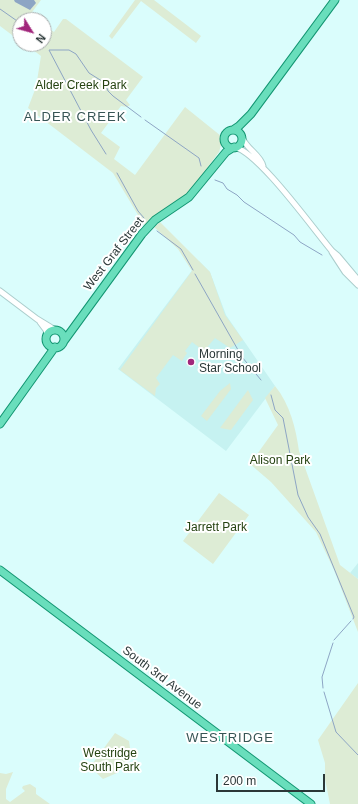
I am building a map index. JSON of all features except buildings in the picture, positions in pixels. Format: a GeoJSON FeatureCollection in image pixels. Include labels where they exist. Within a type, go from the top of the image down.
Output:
{"type":"FeatureCollection","features":[{"type":"Feature","properties":{"kind":"main road","name":"West Graf Street"},"geometry":{"type":"LineString","coordinates":[[210,170],[225,141],[226,134],[240,126],[251,114],[335,0]]}},
{"type":"Feature","properties":{"kind":"main road","name":"West Graf Street"},"geometry":{"type":"LineString","coordinates":[[64,341],[75,324],[149,226],[190,197],[210,170],[226,152],[240,145],[251,114]]}},
{"type":"Feature","properties":{"kind":"main road"},"geometry":{"type":"LineString","coordinates":[[234,130],[238,131],[242,136]]}},
{"type":"Feature","properties":{"kind":"main road"},"geometry":{"type":"LineString","coordinates":[[225,141],[229,146],[234,147]]}},
{"type":"Feature","properties":{"kind":"main road","name":"West Graf Street"},"geometry":{"type":"LineString","coordinates":[[57,331],[65,330],[75,324]]}},
{"type":"Feature","properties":{"kind":"main road"},"geometry":{"type":"LineString","coordinates":[[0,424],[34,377],[49,352],[64,341],[63,334],[57,331],[51,331],[34,377]]}},
{"type":"Feature","properties":{"kind":"main road"},"geometry":{"type":"LineString","coordinates":[[47,339],[55,347]]}},
{"type":"Feature","properties":{"kind":"main road","name":"South 3rd Avenue"},"geometry":{"type":"LineString","coordinates":[[0,570],[311,804]]}},
{"type":"Feature","properties":{"kind":"street"},"geometry":{"type":"LineString","coordinates":[[242,136],[246,146],[259,157],[263,166]]}},
{"type":"Feature","properties":{"kind":"street"},"geometry":{"type":"LineString","coordinates":[[234,147],[247,152],[263,166],[332,251],[345,272],[358,285]]}},
{"type":"Feature","properties":{"kind":"street"},"geometry":{"type":"LineString","coordinates":[[332,251],[358,280]]}},
{"type":"Feature","properties":{"kind":"street"},"geometry":{"type":"LineString","coordinates":[[0,291],[44,327],[47,339]]}},
{"type":"Feature","properties":{"kind":"street"},"geometry":{"type":"LineString","coordinates":[[36,319],[57,331]]}},
{"type":"Feature","properties":{"kind":"shaded area"},"geometry":{"type":"Polygon","coordinates":[[[14,0],[34,0],[36,3],[30,10],[14,0]]]}},
{"type":"Feature","properties":{"kind":"shaded area","name":"Morning Star School"},"geometry":{"type":"Polygon","coordinates":[[[199,261],[210,272],[226,315],[275,386],[226,451],[118,369],[199,261]]]}},
{"type":"Feature","properties":{"kind":"shaded area"},"geometry":{"type":"Polygon","coordinates":[[[358,563],[358,579],[350,573],[358,563]]]}},
{"type":"Feature","properties":{"kind":"green space"},"geometry":{"type":"Polygon","coordinates":[[[0,0],[41,0],[32,12],[12,12],[12,35],[0,26],[0,0]]]}},
{"type":"Feature","properties":{"kind":"green space"},"geometry":{"type":"Polygon","coordinates":[[[135,0],[154,0],[201,36],[196,43],[141,1],[112,39],[109,36],[135,0]]]}},
{"type":"Feature","properties":{"kind":"green space","name":"Alder Creek Park"},"geometry":{"type":"Polygon","coordinates":[[[63,19],[66,19],[143,77],[126,100],[130,105],[127,107],[121,106],[101,133],[120,147],[114,159],[135,175],[185,107],[221,136],[219,152],[200,179],[187,194],[144,225],[113,173],[28,108],[36,87],[41,56],[36,52],[52,52],[52,31],[54,32],[63,19]]]}},
{"type":"Feature","properties":{"kind":"green space"},"geometry":{"type":"Polygon","coordinates":[[[160,222],[210,272],[225,315],[243,340],[230,348],[215,338],[204,351],[192,342],[185,351],[187,353],[182,361],[173,355],[156,378],[160,384],[156,388],[155,396],[120,370],[192,271],[178,249],[154,227],[160,222]]]}},
{"type":"Feature","properties":{"kind":"green space"},"geometry":{"type":"Polygon","coordinates":[[[230,383],[231,389],[207,421],[201,416],[220,391],[230,383]]]}},
{"type":"Feature","properties":{"kind":"green space","name":"Alison Park"},"geometry":{"type":"Polygon","coordinates":[[[275,386],[285,401],[292,417],[299,451],[340,565],[358,579],[358,632],[334,570],[316,532],[271,482],[250,464],[278,425],[265,398],[275,386]]]}},
{"type":"Feature","properties":{"kind":"green space"},"geometry":{"type":"Polygon","coordinates":[[[248,390],[253,400],[231,430],[220,428],[248,390]]]}},
{"type":"Feature","properties":{"kind":"green space","name":"Jarrett Park"},"geometry":{"type":"Polygon","coordinates":[[[219,493],[249,515],[213,564],[183,541],[219,493]]]}},
{"type":"Feature","properties":{"kind":"green space"},"geometry":{"type":"Polygon","coordinates":[[[358,683],[358,804],[330,804],[325,779],[325,763],[318,740],[358,683]]]}},
{"type":"Feature","properties":{"kind":"green space","name":"Westridge South Park"},"geometry":{"type":"Polygon","coordinates":[[[115,733],[129,741],[131,755],[117,773],[103,779],[90,767],[115,733]]]}},
{"type":"Feature","properties":{"kind":"green space"},"geometry":{"type":"Polygon","coordinates":[[[13,772],[6,789],[6,799],[10,802],[25,791],[22,788],[23,786],[30,784],[36,788],[36,794],[50,804],[0,804],[0,773],[6,774],[13,772]]]}},
{"type":"Feature","properties":{"kind":"waterway"},"geometry":{"type":"LineString","coordinates":[[0,9],[12,17]]}},
{"type":"Feature","properties":{"kind":"waterway"},"geometry":{"type":"LineString","coordinates":[[106,154],[91,130],[49,50],[69,50],[76,54],[89,73],[105,83],[108,91],[113,96],[141,117]]}},
{"type":"Feature","properties":{"kind":"waterway"},"geometry":{"type":"LineString","coordinates":[[145,120],[199,158],[201,166]]}},
{"type":"Feature","properties":{"kind":"waterway"},"geometry":{"type":"LineString","coordinates":[[117,173],[138,211],[144,218]]}},
{"type":"Feature","properties":{"kind":"waterway"},"geometry":{"type":"LineString","coordinates":[[215,180],[223,183],[227,189],[237,195],[244,202],[294,235],[300,242],[322,255]]}},
{"type":"Feature","properties":{"kind":"waterway"},"geometry":{"type":"LineString","coordinates":[[157,231],[181,249],[193,270]]}},
{"type":"Feature","properties":{"kind":"waterway"},"geometry":{"type":"LineString","coordinates":[[195,274],[242,357],[261,380]]}},
{"type":"Feature","properties":{"kind":"waterway"},"geometry":{"type":"LineString","coordinates":[[271,395],[275,410],[283,418],[298,495],[308,517],[320,534],[354,617],[353,619]]}},
{"type":"Feature","properties":{"kind":"waterway"},"geometry":{"type":"LineString","coordinates":[[334,640],[351,621]]}},
{"type":"Feature","properties":{"kind":"waterway"},"geometry":{"type":"LineString","coordinates":[[323,688],[322,677],[333,643]]}},
{"type":"Feature","properties":{"kind":"waterway"},"geometry":{"type":"LineString","coordinates":[[324,692],[336,732],[358,755]]}},
{"type":"Feature","properties":{"kind":"place","name":"Morning Star School"},"geometry":{"type":"Point","coordinates":[191,362]}},
{"type":"Feature","properties":{"kind":"district","name":"ALDER CREEK"},"geometry":{"type":"Point","coordinates":[75,117]}},
{"type":"Feature","properties":{"kind":"district","name":"WESTRIDGE"},"geometry":{"type":"Point","coordinates":[230,738]}}]}
